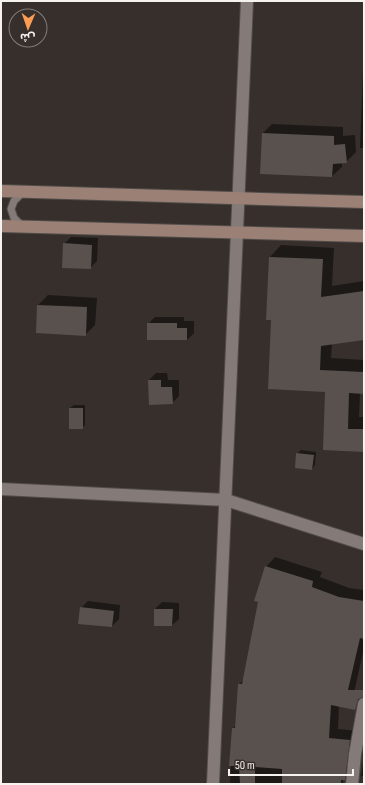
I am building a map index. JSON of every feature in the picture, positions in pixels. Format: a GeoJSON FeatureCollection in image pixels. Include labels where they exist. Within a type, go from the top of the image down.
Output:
{"type":"FeatureCollection","features":[{"type":"Feature","properties":{"kind":"street"},"geometry":{"type":"LineString","coordinates":[[213,784],[247,1]]}},
{"type":"Feature","properties":{"kind":"street"},"geometry":{"type":"LineString","coordinates":[[1,191],[364,202]]}},
{"type":"Feature","properties":{"kind":"street"},"geometry":{"type":"LineString","coordinates":[[1,226],[364,236]]}},
{"type":"Feature","properties":{"kind":"street"},"geometry":{"type":"LineString","coordinates":[[1,489],[226,500],[364,544]]}},
{"type":"Feature","properties":{"kind":"street"},"geometry":{"type":"LineString","coordinates":[[352,784],[355,754],[364,704]]}},
{"type":"Feature","properties":{"kind":"lane"},"geometry":{"type":"LineString","coordinates":[[23,191],[11,209],[14,218],[23,227]]}},
{"type":"Feature","properties":{"kind":"building"},"geometry":{"type":"Polygon","coordinates":[[[262,133],[334,136],[334,145],[345,144],[347,163],[333,164],[332,177],[260,174],[262,133]]]}},
{"type":"Feature","properties":{"kind":"building"},"geometry":{"type":"Polygon","coordinates":[[[63,243],[92,245],[91,269],[62,268],[63,243]]]}},
{"type":"Feature","properties":{"kind":"building"},"geometry":{"type":"Polygon","coordinates":[[[269,257],[323,259],[321,297],[364,291],[364,340],[321,346],[320,370],[364,372],[364,394],[349,393],[348,429],[364,429],[364,452],[323,450],[325,392],[268,389],[271,320],[266,320],[269,257]]]}},
{"type":"Feature","properties":{"kind":"building"},"geometry":{"type":"Polygon","coordinates":[[[37,305],[87,307],[86,336],[36,333],[37,305]]]}},
{"type":"Feature","properties":{"kind":"building"},"geometry":{"type":"Polygon","coordinates":[[[147,323],[177,323],[177,328],[187,328],[187,340],[147,340],[147,323]]]}},
{"type":"Feature","properties":{"kind":"building"},"geometry":{"type":"Polygon","coordinates":[[[148,380],[161,380],[161,387],[172,387],[173,404],[149,405],[148,380]]]}},
{"type":"Feature","properties":{"kind":"building"},"geometry":{"type":"Polygon","coordinates":[[[69,408],[83,408],[83,429],[69,429],[69,408]]]}},
{"type":"Feature","properties":{"kind":"building"},"geometry":{"type":"Polygon","coordinates":[[[296,453],[314,455],[312,470],[295,468],[296,453]]]}},
{"type":"Feature","properties":{"kind":"building"},"geometry":{"type":"Polygon","coordinates":[[[265,566],[313,581],[312,587],[339,597],[364,601],[364,639],[360,638],[348,690],[364,690],[364,697],[358,699],[355,710],[331,705],[329,738],[350,740],[345,780],[341,780],[341,784],[282,784],[282,769],[255,767],[255,784],[240,784],[239,766],[229,766],[232,728],[235,728],[238,684],[242,684],[258,602],[254,601],[265,566]]]}},
{"type":"Feature","properties":{"kind":"building"},"geometry":{"type":"Polygon","coordinates":[[[80,607],[114,611],[112,627],[78,624],[80,607]]]}},
{"type":"Feature","properties":{"kind":"building"},"geometry":{"type":"Polygon","coordinates":[[[154,609],[173,609],[172,626],[154,626],[154,609]]]}}]}
